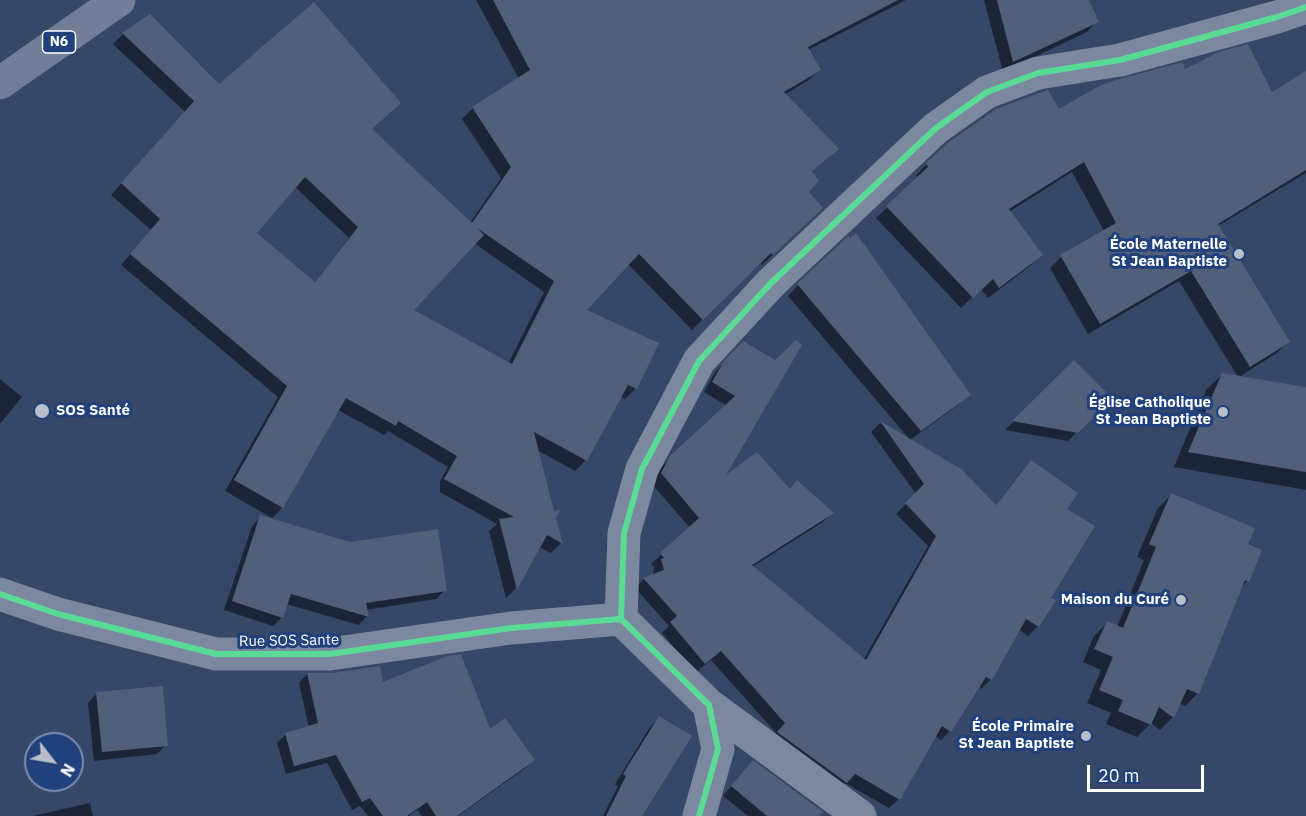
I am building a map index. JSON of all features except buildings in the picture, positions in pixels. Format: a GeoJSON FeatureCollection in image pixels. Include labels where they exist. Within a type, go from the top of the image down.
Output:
{"type":"FeatureCollection","features":[{"type":"Feature","properties":{"kind":"highway","name":"N6"},"geometry":{"type":"LineString","coordinates":[[0,83],[118,0]]}},
{"type":"Feature","properties":{"kind":"street"},"geometry":{"type":"LineString","coordinates":[[860,816],[709,705],[621,619],[624,533],[642,469],[699,361],[771,283],[936,128],[987,92],[1038,73],[1120,60],[1306,7]]}},
{"type":"Feature","properties":{"kind":"street","name":"Rue SOS Sante"},"geometry":{"type":"LineString","coordinates":[[0,594],[58,614],[216,654],[330,654],[511,628],[621,619]]}},
{"type":"Feature","properties":{"kind":"street"},"geometry":{"type":"LineString","coordinates":[[699,816],[718,749],[709,705]]}},
{"type":"Feature","properties":{"kind":"cycle path"},"geometry":{"type":"LineString","coordinates":[[699,816],[718,749],[709,705],[621,619],[624,533],[642,469],[699,361],[771,283],[936,128],[987,92],[1038,73],[1120,60],[1306,7]]}},
{"type":"Feature","properties":{"kind":"cycle path"},"geometry":{"type":"LineString","coordinates":[[0,594],[58,614],[216,654],[330,654],[511,628],[621,619]]}},
{"type":"Feature","properties":{"kind":"place","name":"École Maternelle St Jean Baptiste"},"geometry":{"type":"Point","coordinates":[1239,254]}},
{"type":"Feature","properties":{"kind":"place","name":"SOS Santé"},"geometry":{"type":"Point","coordinates":[42,411]}},
{"type":"Feature","properties":{"kind":"place","name":"Église Catholique St Jean Baptiste"},"geometry":{"type":"Point","coordinates":[1223,412]}},
{"type":"Feature","properties":{"kind":"place","name":"Maison du Curé"},"geometry":{"type":"Point","coordinates":[1181,600]}},
{"type":"Feature","properties":{"kind":"place","name":"École Primaire St Jean Baptiste"},"geometry":{"type":"Point","coordinates":[1086,736]}}]}
